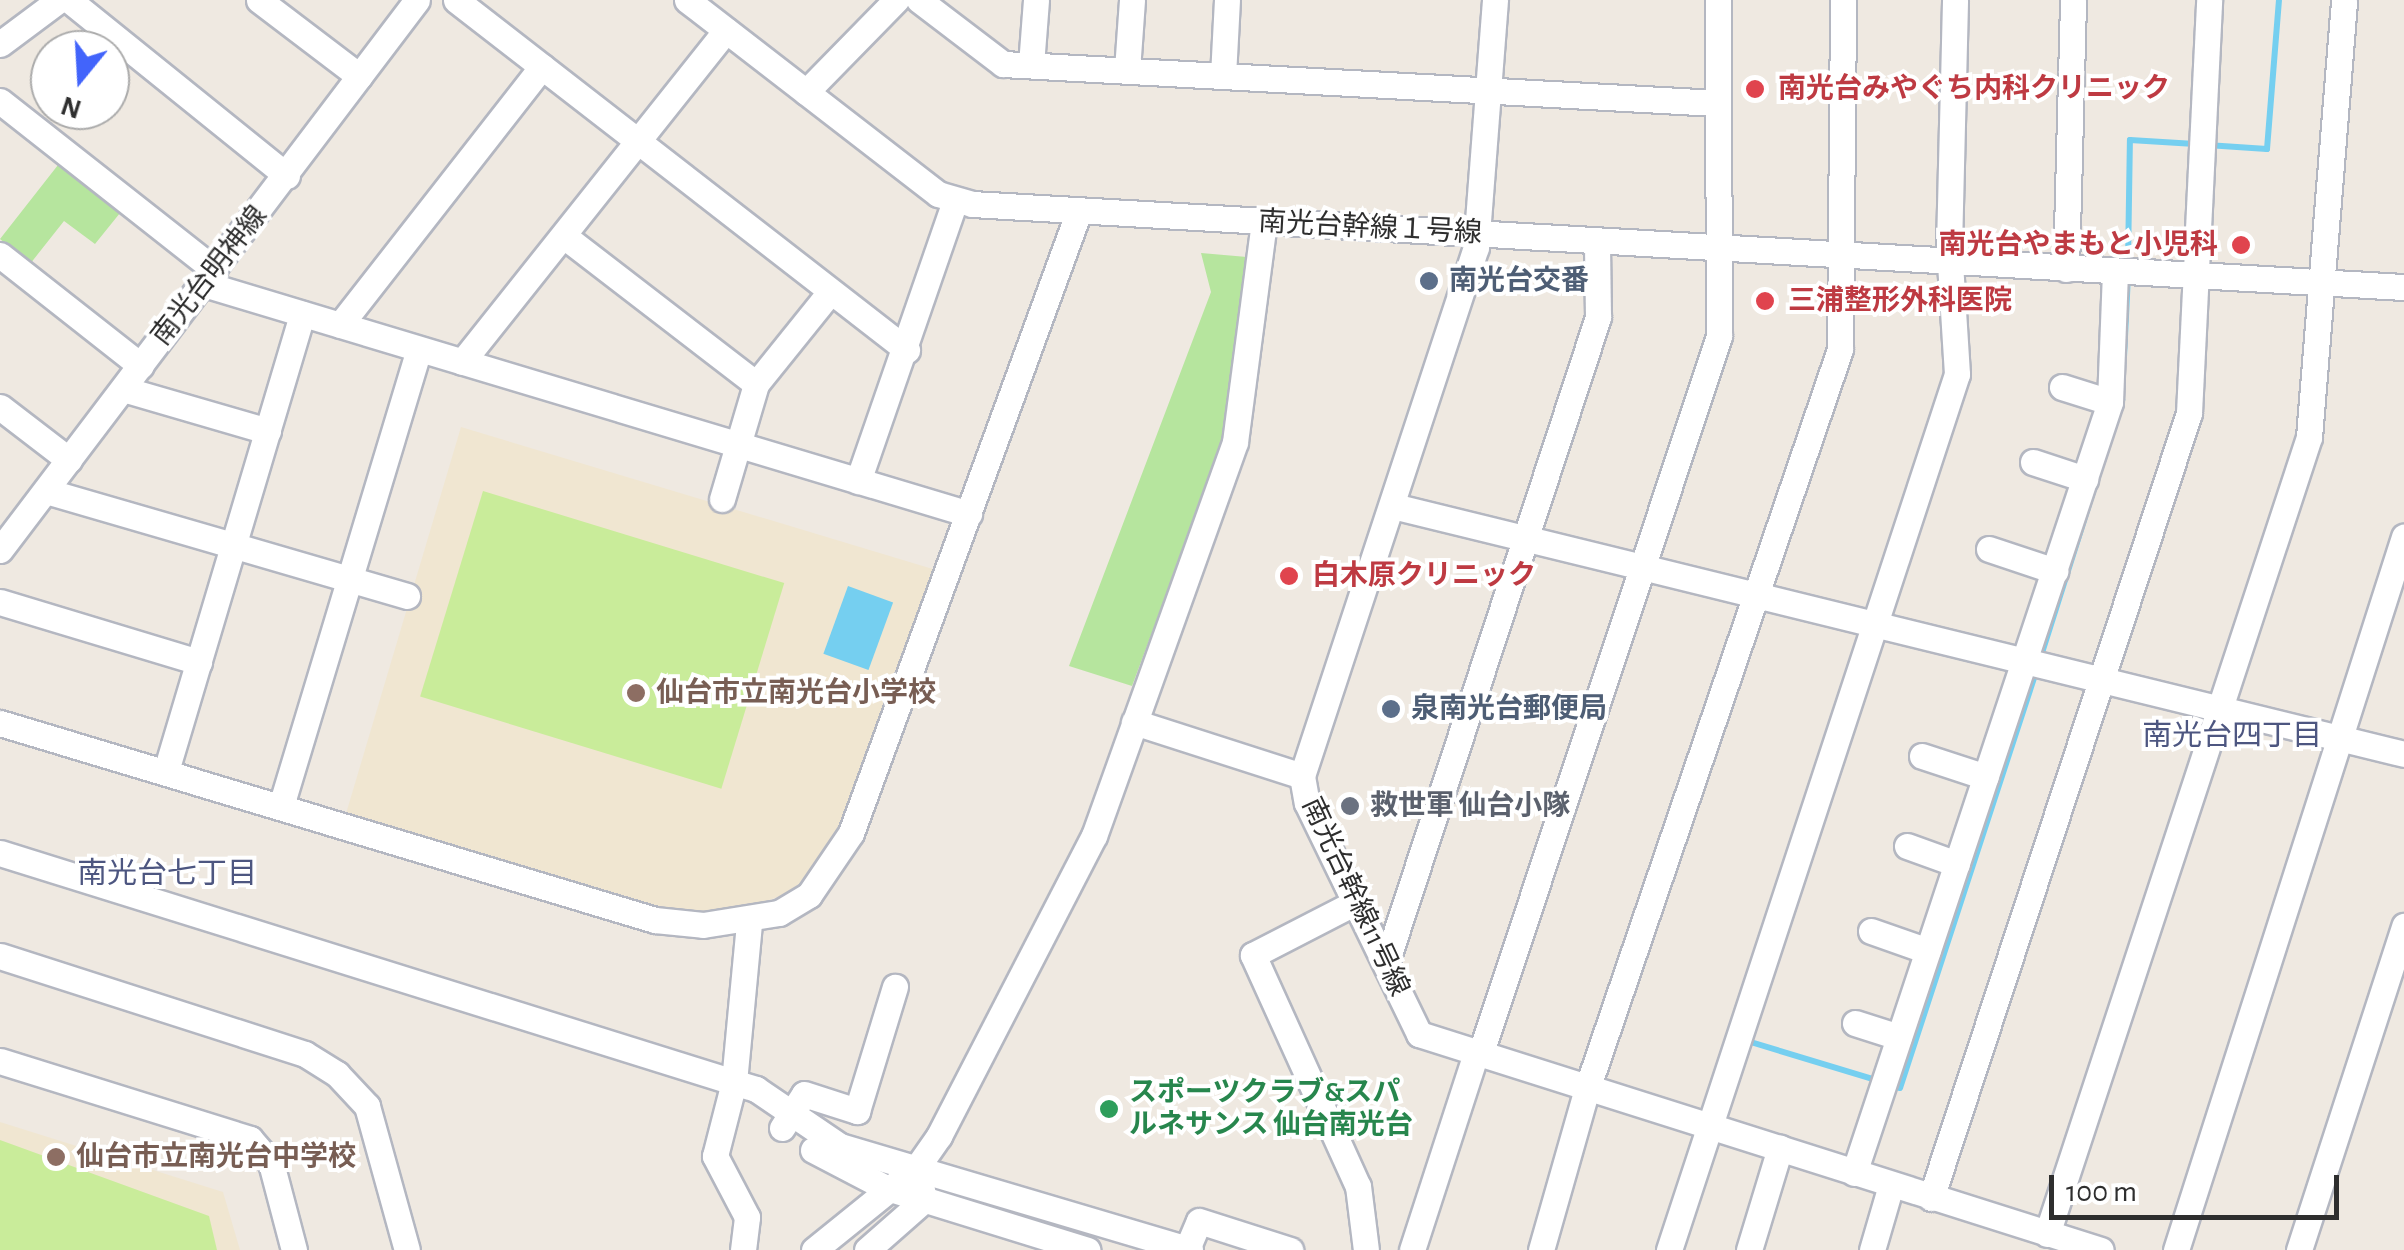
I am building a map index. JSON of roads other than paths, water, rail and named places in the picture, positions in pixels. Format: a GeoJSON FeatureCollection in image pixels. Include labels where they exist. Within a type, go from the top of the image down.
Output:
{"type":"FeatureCollection","features":[{"type":"Feature","properties":{"kind":"street"},"geometry":{"type":"LineString","coordinates":[[0,44],[59,0]]}},
{"type":"Feature","properties":{"kind":"street"},"geometry":{"type":"LineString","coordinates":[[69,0],[286,176]]}},
{"type":"Feature","properties":{"kind":"street"},"geometry":{"type":"LineString","coordinates":[[259,0],[359,76]]}},
{"type":"Feature","properties":{"kind":"street","name":"南光台明神線"},"geometry":{"type":"LineString","coordinates":[[0,550],[416,0]]}},
{"type":"Feature","properties":{"kind":"street"},"geometry":{"type":"LineString","coordinates":[[456,0],[906,350]]}},
{"type":"Feature","properties":{"kind":"street"},"geometry":{"type":"LineString","coordinates":[[688,0],[955,201],[858,481]]}},
{"type":"Feature","properties":{"kind":"street"},"geometry":{"type":"LineString","coordinates":[[806,92],[896,0]]}},
{"type":"Feature","properties":{"kind":"street"},"geometry":{"type":"LineString","coordinates":[[919,0],[1003,64],[1716,103]]}},
{"type":"Feature","properties":{"kind":"street"},"geometry":{"type":"LineString","coordinates":[[1031,65],[1036,0]]}},
{"type":"Feature","properties":{"kind":"street"},"geometry":{"type":"LineString","coordinates":[[1127,70],[1132,0]]}},
{"type":"Feature","properties":{"kind":"street"},"geometry":{"type":"LineString","coordinates":[[1223,76],[1227,0]]}},
{"type":"Feature","properties":{"kind":"street","name":"南光台幹線11号線"},"geometry":{"type":"LineString","coordinates":[[1496,0],[1478,234],[1393,506],[1302,776],[1419,1034],[1931,1198],[2012,1238],[2047,1234],[2101,1250]]}},
{"type":"Feature","properties":{"kind":"street"},"geometry":{"type":"LineString","coordinates":[[1412,1250],[1720,336],[1714,249],[1718,0]]}},
{"type":"Feature","properties":{"kind":"street"},"geometry":{"type":"LineString","coordinates":[[1541,1250],[1587,1089],[1840,349],[1836,255],[1843,0]]}},
{"type":"Feature","properties":{"kind":"street"},"geometry":{"type":"LineString","coordinates":[[1669,1250],[1714,1128],[1871,623],[1957,374],[1950,262],[1956,0]]}},
{"type":"Feature","properties":{"kind":"street"},"geometry":{"type":"LineString","coordinates":[[2066,270],[2073,0]]}},
{"type":"Feature","properties":{"kind":"street"},"geometry":{"type":"LineString","coordinates":[[1931,1198],[2188,413],[2210,0]]}},
{"type":"Feature","properties":{"kind":"street"},"geometry":{"type":"LineString","coordinates":[[2047,1234],[2309,437],[2344,0]]}},
{"type":"Feature","properties":{"kind":"street"},"geometry":{"type":"LineString","coordinates":[[462,362],[640,143],[726,30]]}},
{"type":"Feature","properties":{"kind":"street"},"geometry":{"type":"LineString","coordinates":[[340,325],[542,66]]}},
{"type":"Feature","properties":{"kind":"street"},"geometry":{"type":"LineString","coordinates":[[0,101],[209,277],[302,314],[968,514]]}},
{"type":"Feature","properties":{"kind":"street","name":"南光台幹線１号線"},"geometry":{"type":"LineString","coordinates":[[955,201],[1264,223],[2404,287]]}},
{"type":"Feature","properties":{"kind":"street"},"geometry":{"type":"LineString","coordinates":[[0,723],[655,920],[748,922],[809,895],[834,866],[1079,211]]}},
{"type":"Feature","properties":{"kind":"street"},"geometry":{"type":"LineString","coordinates":[[814,1250],[884,1187],[918,1166],[1018,995],[1094,836],[1235,442],[1264,223]]}},
{"type":"Feature","properties":{"kind":"street"},"geometry":{"type":"LineString","coordinates":[[564,236],[756,384]]}},
{"type":"Feature","properties":{"kind":"street"},"geometry":{"type":"LineString","coordinates":[[1387,960],[1598,317],[1597,242]]}},
{"type":"Feature","properties":{"kind":"street"},"geometry":{"type":"LineString","coordinates":[[0,255],[141,366]]}},
{"type":"Feature","properties":{"kind":"street"},"geometry":{"type":"LineString","coordinates":[[1854,1173],[1986,777],[2032,663],[2054,570],[2110,402],[2123,273]]}},
{"type":"Feature","properties":{"kind":"street"},"geometry":{"type":"LineString","coordinates":[[722,499],[756,384],[830,292]]}},
{"type":"Feature","properties":{"kind":"street"},"geometry":{"type":"LineString","coordinates":[[166,771],[302,314]]}},
{"type":"Feature","properties":{"kind":"street"},"geometry":{"type":"LineString","coordinates":[[281,806],[419,349]]}},
{"type":"Feature","properties":{"kind":"street"},"geometry":{"type":"LineString","coordinates":[[2062,387],[2110,402]]}},
{"type":"Feature","properties":{"kind":"street"},"geometry":{"type":"LineString","coordinates":[[123,389],[268,431]]}},
{"type":"Feature","properties":{"kind":"street"},"geometry":{"type":"LineString","coordinates":[[0,408],[68,460]]}},
{"type":"Feature","properties":{"kind":"street"},"geometry":{"type":"LineString","coordinates":[[2033,462],[2086,479]]}},
{"type":"Feature","properties":{"kind":"street"},"geometry":{"type":"LineString","coordinates":[[46,490],[407,596]]}},
{"type":"Feature","properties":{"kind":"street"},"geometry":{"type":"LineString","coordinates":[[1393,506],[2404,754]]}},
{"type":"Feature","properties":{"kind":"street"},"geometry":{"type":"LineString","coordinates":[[2176,1250],[2404,538]]}},
{"type":"Feature","properties":{"kind":"street"},"geometry":{"type":"LineString","coordinates":[[1989,549],[2054,570]]}},
{"type":"Feature","properties":{"kind":"street"},"geometry":{"type":"LineString","coordinates":[[0,602],[199,662]]}},
{"type":"Feature","properties":{"kind":"street"},"geometry":{"type":"LineString","coordinates":[[1134,722],[1302,776]]}},
{"type":"Feature","properties":{"kind":"street"},"geometry":{"type":"LineString","coordinates":[[1922,756],[1986,777]]}},
{"type":"Feature","properties":{"kind":"street"},"geometry":{"type":"LineString","coordinates":[[1907,846],[1957,864]]}},
{"type":"Feature","properties":{"kind":"street"},"geometry":{"type":"LineString","coordinates":[[0,853],[734,1082],[884,1187],[1087,1250]]}},
{"type":"Feature","properties":{"kind":"street"},"geometry":{"type":"LineString","coordinates":[[1356,902],[1253,955],[1358,1186],[1366,1250]]}},
{"type":"Feature","properties":{"kind":"street"},"geometry":{"type":"LineString","coordinates":[[742,1250],[747,1217],[714,1156],[734,1082],[748,922]]}},
{"type":"Feature","properties":{"kind":"street"},"geometry":{"type":"LineString","coordinates":[[2298,1250],[2404,926]]}},
{"type":"Feature","properties":{"kind":"street"},"geometry":{"type":"LineString","coordinates":[[1871,931],[1928,950]]}},
{"type":"Feature","properties":{"kind":"street"},"geometry":{"type":"LineString","coordinates":[[0,956],[305,1054],[337,1074],[367,1106],[406,1250]]}},
{"type":"Feature","properties":{"kind":"street"},"geometry":{"type":"LineString","coordinates":[[786,1122],[804,1094],[857,1112],[895,987]]}},
{"type":"Feature","properties":{"kind":"street"},"geometry":{"type":"LineString","coordinates":[[1855,1023],[1899,1038]]}},
{"type":"Feature","properties":{"kind":"street"},"geometry":{"type":"LineString","coordinates":[[0,1061],[250,1139],[271,1162],[294,1250]]}},
{"type":"Feature","properties":{"kind":"street"},"geometry":{"type":"LineString","coordinates":[[786,1122],[840,1146],[918,1166],[1188,1250],[1199,1220],[1290,1250]]}},
{"type":"Feature","properties":{"kind":"street"},"geometry":{"type":"LineString","coordinates":[[1749,1250],[1780,1148]]}},
{"type":"Feature","properties":{"kind":"street"},"geometry":{"type":"LineString","coordinates":[[918,1166],[924,1200]]}},
{"type":"Feature","properties":{"kind":"street"},"geometry":{"type":"LineString","coordinates":[[1872,1250],[1891,1185]]}},
{"type":"Feature","properties":{"kind":"street"},"geometry":{"type":"LineString","coordinates":[[866,1250],[924,1200]]}},
{"type":"Feature","properties":{"kind":"water"},"geometry":{"type":"Polygon","coordinates":[[[848,586],[893,602],[868,670],[823,654],[848,586]]]}},
{"type":"Feature","properties":{"kind":"waterway"},"geometry":{"type":"LineString","coordinates":[[2207,145],[2267,149],[2279,0]]}},
{"type":"Feature","properties":{"kind":"waterway"},"geometry":{"type":"LineString","coordinates":[[2128,262],[2130,140],[2195,144]]}},
{"type":"Feature","properties":{"kind":"waterway"},"geometry":{"type":"LineString","coordinates":[[2124,357],[2128,275]]}},
{"type":"Feature","properties":{"kind":"waterway"},"geometry":{"type":"LineString","coordinates":[[2040,659],[2122,400]]}},
{"type":"Feature","properties":{"kind":"waterway"},"geometry":{"type":"LineString","coordinates":[[1891,1085],[1900,1088],[2036,671]]}},
{"type":"Feature","properties":{"kind":"waterway"},"geometry":{"type":"LineString","coordinates":[[1744,1040],[1879,1081]]}},
{"type":"Feature","properties":{"kind":"place","name":"南光台みやぐち内科クリニック"},"geometry":{"type":"Point","coordinates":[1755,89]}},
{"type":"Feature","properties":{"kind":"place","name":"南光台やまもと小児科"},"geometry":{"type":"Point","coordinates":[2241,245]}},
{"type":"Feature","properties":{"kind":"place","name":"南光台交番"},"geometry":{"type":"Point","coordinates":[1429,281]}},
{"type":"Feature","properties":{"kind":"place","name":"三浦整形外科医院"},"geometry":{"type":"Point","coordinates":[1765,301]}},
{"type":"Feature","properties":{"kind":"place","name":"白木原クリニック"},"geometry":{"type":"Point","coordinates":[1289,576]}},
{"type":"Feature","properties":{"kind":"place","name":"仙台市立南光台小学校"},"geometry":{"type":"Point","coordinates":[636,693]}},
{"type":"Feature","properties":{"kind":"place","name":"泉南光台郵便局"},"geometry":{"type":"Point","coordinates":[1391,709]}},
{"type":"Feature","properties":{"kind":"place","name":"救世軍 仙台小隊"},"geometry":{"type":"Point","coordinates":[1350,806]}},
{"type":"Feature","properties":{"kind":"place","name":"スポーツクラブ&スパ ルネサンス 仙台南光台"},"geometry":{"type":"Point","coordinates":[1109,1109]}},
{"type":"Feature","properties":{"kind":"place","name":"仙台市立南光台中学校"},"geometry":{"type":"Point","coordinates":[56,1157]}},
{"type":"Feature","properties":{"kind":"district","name":"南光台四丁目"},"geometry":{"type":"Point","coordinates":[2232,736]}},
{"type":"Feature","properties":{"kind":"district","name":"南光台七丁目"},"geometry":{"type":"Point","coordinates":[167,874]}}]}
